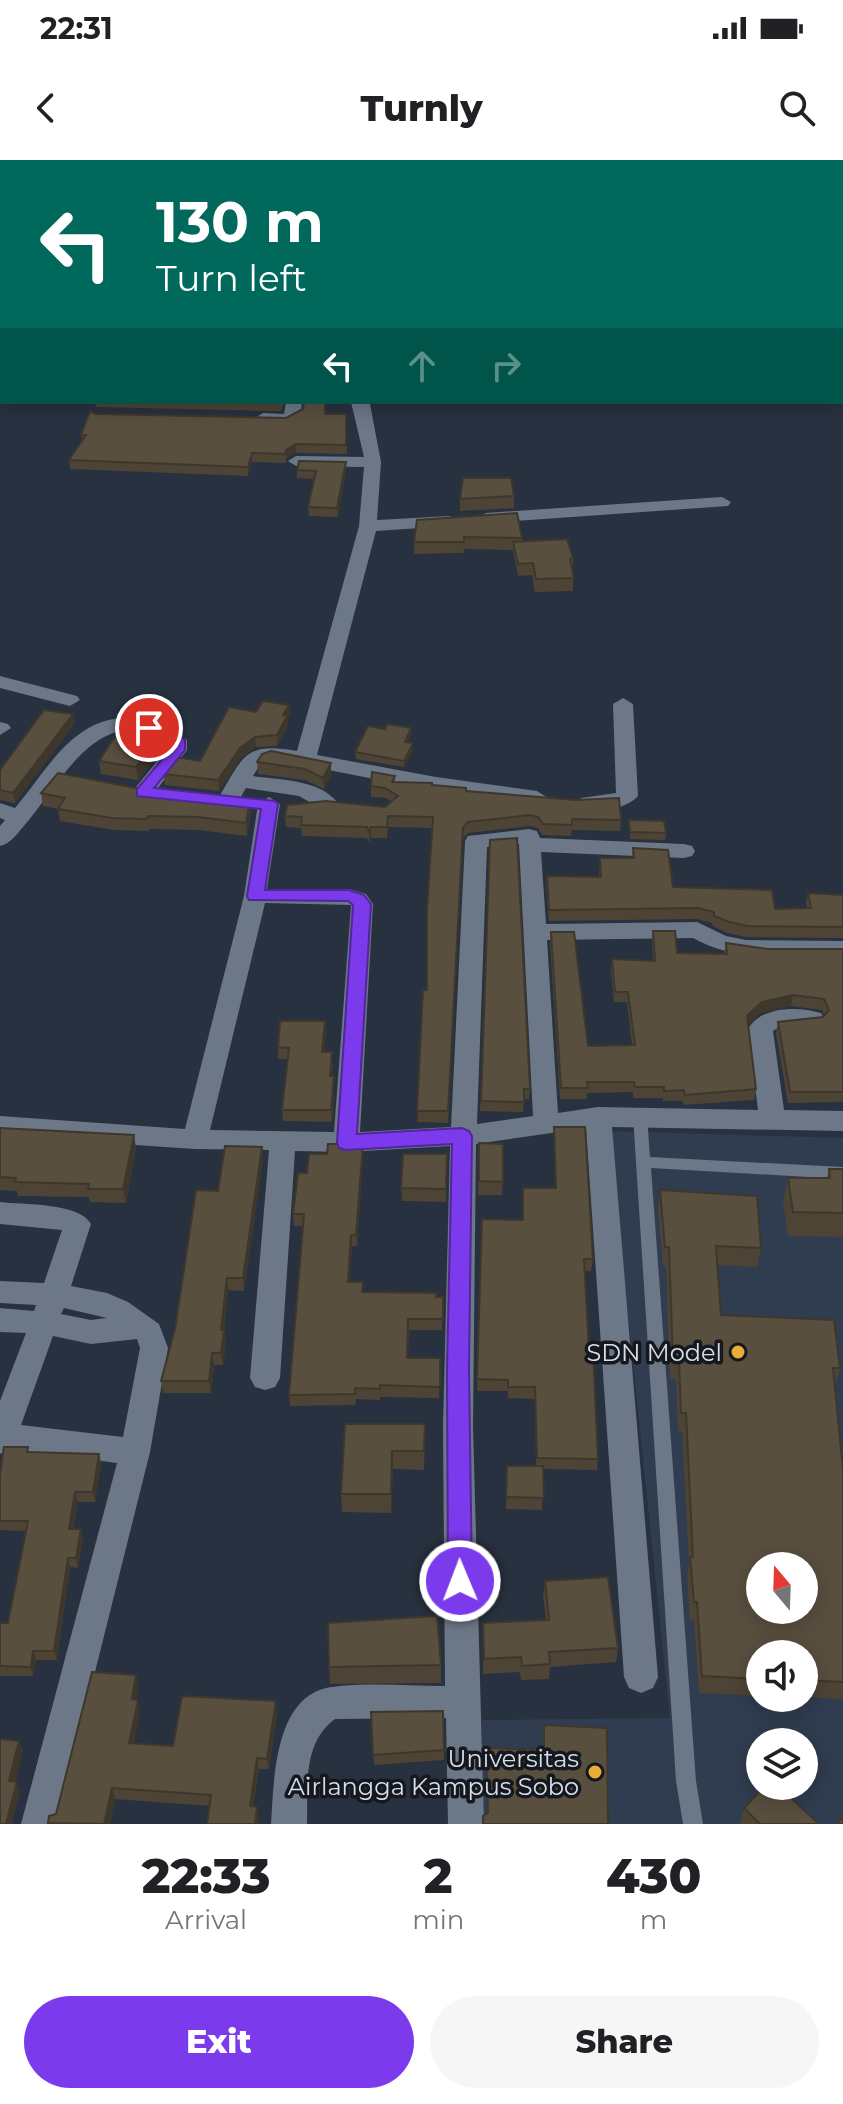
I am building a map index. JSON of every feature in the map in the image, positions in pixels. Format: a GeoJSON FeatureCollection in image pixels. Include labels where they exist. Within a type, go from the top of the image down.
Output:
{"type":"FeatureCollection","features":[{"type":"Feature","properties":{"kind":"street"},"geometry":{"type":"LineString","coordinates":[[239,418],[287,419],[294,415],[294,404]]}},
{"type":"Feature","properties":{"kind":"street"},"geometry":{"type":"LineString","coordinates":[[306,757],[368,526],[373,462],[362,404]]}},
{"type":"Feature","properties":{"kind":"street"},"geometry":{"type":"LineString","coordinates":[[296,461],[373,462]]}},
{"type":"Feature","properties":{"kind":"street"},"geometry":{"type":"LineString","coordinates":[[368,526],[722,502]]}},
{"type":"Feature","properties":{"kind":"street"},"geometry":{"type":"LineString","coordinates":[[0,682],[70,700]]}},
{"type":"Feature","properties":{"kind":"street"},"geometry":{"type":"LineString","coordinates":[[234,791],[253,759],[264,753],[306,757],[436,784],[522,797],[589,803],[624,799],[627,796],[623,704]]}},
{"type":"Feature","properties":{"kind":"street"},"geometry":{"type":"LineString","coordinates":[[0,839],[9,814],[62,776],[96,730],[129,724],[169,732],[177,740],[177,750],[145,792]]}},
{"type":"Feature","properties":{"kind":"street"},"geometry":{"type":"LineString","coordinates":[[201,798],[234,791],[305,790],[326,802]]}},
{"type":"Feature","properties":{"kind":"street"},"geometry":{"type":"LineString","coordinates":[[234,791],[269,804],[293,807],[326,802],[355,805]]}},
{"type":"Feature","properties":{"kind":"street"},"geometry":{"type":"LineString","coordinates":[[522,797],[529,840],[546,1123]]}},
{"type":"Feature","properties":{"kind":"street"},"geometry":{"type":"LineString","coordinates":[[195,1139],[255,896],[269,804]]}},
{"type":"Feature","properties":{"kind":"street"},"geometry":{"type":"LineString","coordinates":[[466,1824],[458,1369],[462,1136],[468,1061],[476,841],[529,840],[684,851]]}},
{"type":"Feature","properties":{"kind":"street"},"geometry":{"type":"LineString","coordinates":[[255,896],[349,896],[362,904],[346,1142]]}},
{"type":"Feature","properties":{"kind":"street"},"geometry":{"type":"LineString","coordinates":[[535,932],[697,930],[720,943],[746,948],[843,949]]}},
{"type":"Feature","properties":{"kind":"street"},"geometry":{"type":"LineString","coordinates":[[772,1119],[760,1029],[765,1022],[773,1019],[812,1019]]}},
{"type":"Feature","properties":{"kind":"street"},"geometry":{"type":"LineString","coordinates":[[0,1126],[195,1139],[346,1142],[462,1136],[598,1117],[843,1121]]}},
{"type":"Feature","properties":{"kind":"street"},"geometry":{"type":"LineString","coordinates":[[598,1117],[641,1677]]}},
{"type":"Feature","properties":{"kind":"street"},"geometry":{"type":"LineString","coordinates":[[265,1378],[283,1140]]}},
{"type":"Feature","properties":{"kind":"street"},"geometry":{"type":"LineString","coordinates":[[0,1213],[71,1220],[77,1224],[1,1437],[135,1452]]}},
{"type":"Feature","properties":{"kind":"street"},"geometry":{"type":"LineString","coordinates":[[0,1292],[49,1309],[91,1332],[134,1326],[149,1332],[154,1348],[135,1452],[39,1824]]}},
{"type":"Feature","properties":{"kind":"street"},"geometry":{"type":"LineString","coordinates":[[0,1320],[49,1309]]}},
{"type":"Feature","properties":{"kind":"street"},"geometry":{"type":"LineString","coordinates":[[289,1824],[296,1737],[316,1710],[330,1703],[462,1702]]}},
{"type":"Feature","properties":{"kind":"lane"},"geometry":{"type":"LineString","coordinates":[[640,1116],[685,1765],[693,1824]]}},
{"type":"Feature","properties":{"kind":"lane"},"geometry":{"type":"LineString","coordinates":[[643,1162],[843,1173]]}},
{"type":"Feature","properties":{"kind":"shaded area","name":"SDN Model"},"geometry":{"type":"Polygon","coordinates":[[[609,1131],[843,1138],[843,1824],[481,1824],[482,1720],[670,1718],[609,1131]]]}},
{"type":"Feature","properties":{"kind":"building"},"geometry":{"type":"Polygon","coordinates":[[[304,404],[325,404],[325,414],[346,414],[346,445],[296,444],[285,454],[252,453],[248,467],[69,460],[86,435],[81,435],[90,411],[96,414],[286,418],[303,409],[304,404]]]}},
{"type":"Feature","properties":{"kind":"building"},"geometry":{"type":"Polygon","coordinates":[[[299,461],[346,462],[337,508],[308,507],[316,471],[297,470],[299,461]]]}},
{"type":"Feature","properties":{"kind":"building"},"geometry":{"type":"Polygon","coordinates":[[[463,478],[511,478],[514,496],[460,499],[463,478]]]}},
{"type":"Feature","properties":{"kind":"building"},"geometry":{"type":"Polygon","coordinates":[[[517,513],[522,538],[464,537],[464,542],[414,542],[417,520],[517,513]]]}},
{"type":"Feature","properties":{"kind":"building"},"geometry":{"type":"Polygon","coordinates":[[[567,539],[573,558],[570,559],[574,578],[536,579],[533,563],[518,564],[513,542],[567,539]]]}},
{"type":"Feature","properties":{"kind":"building"},"geometry":{"type":"Polygon","coordinates":[[[263,701],[289,705],[277,735],[255,737],[240,748],[218,780],[163,774],[176,757],[200,761],[229,707],[256,712],[263,701]]]}},
{"type":"Feature","properties":{"kind":"building"},"geometry":{"type":"Polygon","coordinates":[[[44,710],[73,714],[13,793],[0,790],[0,770],[44,710]]]}},
{"type":"Feature","properties":{"kind":"building"},"geometry":{"type":"Polygon","coordinates":[[[125,721],[159,730],[147,749],[150,750],[136,767],[99,761],[125,721]]]}},
{"type":"Feature","properties":{"kind":"building"},"geometry":{"type":"Polygon","coordinates":[[[387,724],[411,728],[405,742],[413,743],[404,761],[355,752],[368,726],[385,729],[387,724]]]}},
{"type":"Feature","properties":{"kind":"building"},"geometry":{"type":"Polygon","coordinates":[[[271,751],[331,763],[323,778],[305,769],[257,762],[262,754],[271,751]]]}},
{"type":"Feature","properties":{"kind":"building"},"geometry":{"type":"Polygon","coordinates":[[[372,772],[395,776],[392,782],[432,783],[466,788],[466,791],[576,800],[619,798],[621,820],[572,819],[572,825],[543,824],[538,817],[529,815],[468,822],[463,828],[448,1111],[417,1111],[423,990],[427,990],[427,910],[433,817],[388,816],[387,827],[371,827],[369,831],[367,827],[301,825],[302,817],[285,816],[287,805],[326,801],[385,807],[398,796],[385,788],[371,786],[372,772]]]}},
{"type":"Feature","properties":{"kind":"building"},"geometry":{"type":"Polygon","coordinates":[[[58,773],[141,789],[250,800],[246,823],[198,817],[112,818],[58,809],[65,798],[41,793],[58,773]]]}},
{"type":"Feature","properties":{"kind":"building"},"geometry":{"type":"Polygon","coordinates":[[[629,820],[664,821],[666,833],[630,832],[629,820]]]}},
{"type":"Feature","properties":{"kind":"building"},"geometry":{"type":"Polygon","coordinates":[[[517,838],[530,1089],[524,1089],[524,1102],[481,1101],[490,840],[517,838]]]}},
{"type":"Feature","properties":{"kind":"building"},"geometry":{"type":"Polygon","coordinates":[[[633,848],[668,850],[673,887],[772,890],[775,909],[811,908],[808,893],[843,895],[843,927],[748,926],[729,922],[714,916],[714,912],[698,908],[549,910],[547,876],[601,877],[600,858],[634,858],[633,848]]]}},
{"type":"Feature","properties":{"kind":"building"},"geometry":{"type":"Polygon","coordinates":[[[653,931],[675,931],[677,953],[727,954],[726,943],[768,949],[843,949],[843,1092],[790,1092],[778,1022],[823,1017],[829,1010],[824,999],[793,995],[762,1002],[747,1016],[756,1089],[685,1095],[684,1090],[635,1087],[634,1082],[587,1082],[588,1088],[561,1088],[551,932],[574,932],[588,1046],[635,1045],[628,992],[615,992],[612,959],[655,961],[653,931]]]}},
{"type":"Feature","properties":{"kind":"building"},"geometry":{"type":"Polygon","coordinates":[[[280,1021],[325,1021],[322,1052],[332,1052],[330,1076],[334,1076],[331,1110],[282,1110],[289,1048],[278,1047],[280,1021]]]}},
{"type":"Feature","properties":{"kind":"building"},"geometry":{"type":"Polygon","coordinates":[[[554,1127],[585,1127],[593,1259],[584,1259],[589,1352],[593,1352],[598,1459],[537,1458],[535,1387],[508,1387],[508,1380],[477,1379],[482,1219],[523,1220],[523,1188],[556,1188],[554,1127]]]}},
{"type":"Feature","properties":{"kind":"building"},"geometry":{"type":"Polygon","coordinates":[[[0,1128],[134,1135],[123,1189],[88,1189],[89,1184],[15,1182],[16,1178],[0,1177],[0,1128]]]}},
{"type":"Feature","properties":{"kind":"building"},"geometry":{"type":"Polygon","coordinates":[[[479,1143],[503,1144],[503,1182],[479,1181],[479,1143]]]}},
{"type":"Feature","properties":{"kind":"building"},"geometry":{"type":"Polygon","coordinates":[[[328,1144],[363,1144],[356,1235],[351,1235],[348,1282],[363,1282],[362,1292],[436,1293],[436,1297],[443,1297],[443,1319],[408,1319],[407,1358],[440,1358],[440,1387],[380,1385],[380,1389],[355,1388],[355,1394],[289,1395],[304,1214],[293,1214],[298,1173],[307,1173],[309,1154],[327,1154],[328,1144]]]}},
{"type":"Feature","properties":{"kind":"building"},"geometry":{"type":"Polygon","coordinates":[[[225,1146],[262,1147],[243,1278],[227,1278],[221,1353],[212,1353],[209,1381],[161,1381],[175,1329],[196,1190],[218,1191],[225,1146]]]}},
{"type":"Feature","properties":{"kind":"building"},"geometry":{"type":"Polygon","coordinates":[[[403,1154],[447,1154],[446,1189],[401,1188],[403,1154]]]}},
{"type":"Feature","properties":{"kind":"building"},"geometry":{"type":"Polygon","coordinates":[[[829,1169],[843,1169],[843,1213],[793,1212],[788,1178],[830,1178],[829,1169]]]}},
{"type":"Feature","properties":{"kind":"building"},"geometry":{"type":"Polygon","coordinates":[[[660,1190],[757,1196],[761,1248],[716,1246],[721,1315],[834,1320],[840,1368],[833,1368],[843,1470],[843,1682],[818,1681],[818,1640],[746,1640],[746,1678],[702,1676],[697,1602],[694,1602],[690,1557],[693,1557],[686,1413],[681,1413],[679,1361],[673,1361],[669,1247],[665,1247],[660,1190]]]}},
{"type":"Feature","properties":{"kind":"building"},"geometry":{"type":"Polygon","coordinates":[[[345,1424],[425,1424],[424,1451],[392,1451],[391,1494],[341,1494],[345,1424]]]}},
{"type":"Feature","properties":{"kind":"building"},"geometry":{"type":"Polygon","coordinates":[[[4,1447],[28,1447],[27,1452],[99,1454],[93,1492],[75,1492],[69,1529],[81,1529],[76,1558],[68,1558],[54,1651],[33,1651],[31,1667],[0,1666],[0,1623],[8,1623],[28,1521],[0,1521],[0,1473],[4,1447]]]}},
{"type":"Feature","properties":{"kind":"building"},"geometry":{"type":"Polygon","coordinates":[[[507,1466],[543,1466],[544,1498],[506,1497],[507,1466]]]}},
{"type":"Feature","properties":{"kind":"building"},"geometry":{"type":"Polygon","coordinates":[[[608,1577],[618,1648],[549,1652],[550,1664],[522,1666],[521,1657],[484,1659],[483,1623],[549,1620],[545,1581],[608,1577]]]}},
{"type":"Feature","properties":{"kind":"building"},"geometry":{"type":"Polygon","coordinates":[[[437,1616],[441,1665],[329,1667],[328,1623],[437,1616]]]}},
{"type":"Feature","properties":{"kind":"building"},"geometry":{"type":"Polygon","coordinates":[[[92,1672],[136,1675],[132,1699],[138,1700],[129,1743],[173,1746],[182,1696],[276,1701],[267,1759],[257,1758],[250,1806],[257,1807],[255,1824],[207,1824],[211,1795],[112,1788],[104,1824],[48,1823],[49,1816],[56,1814],[92,1672]]]}},
{"type":"Feature","properties":{"kind":"building"},"geometry":{"type":"Polygon","coordinates":[[[443,1711],[444,1750],[373,1755],[371,1712],[443,1711]]]}},
{"type":"Feature","properties":{"kind":"building"},"geometry":{"type":"Polygon","coordinates":[[[544,1725],[607,1728],[608,1824],[483,1824],[483,1816],[488,1813],[486,1748],[544,1750],[544,1725]]]}},
{"type":"Feature","properties":{"kind":"building"},"geometry":{"type":"Polygon","coordinates":[[[0,1739],[19,1741],[9,1781],[17,1782],[6,1824],[0,1824],[0,1739]]]}},
{"type":"Feature","properties":{"kind":"building"},"geometry":{"type":"Polygon","coordinates":[[[752,1800],[793,1800],[819,1824],[760,1824],[744,1808],[752,1800]]]}},
{"type":"Feature","properties":{"kind":"place","name":"SDN Model"},"geometry":{"type":"Point","coordinates":[738,1352]}},
{"type":"Feature","properties":{"kind":"place","name":"Universitas Airlangga Kampus Sobo"},"geometry":{"type":"Point","coordinates":[595,1772]}},
{"type":"Feature","properties":{"kind":"route"},"geometry":{"type":"LineString","coordinates":[[149,728],[169,732],[177,740],[177,750],[143,792],[269,804],[255,896],[349,896],[362,904],[346,1142],[462,1136],[458,1369],[460,1581]]}}]}
